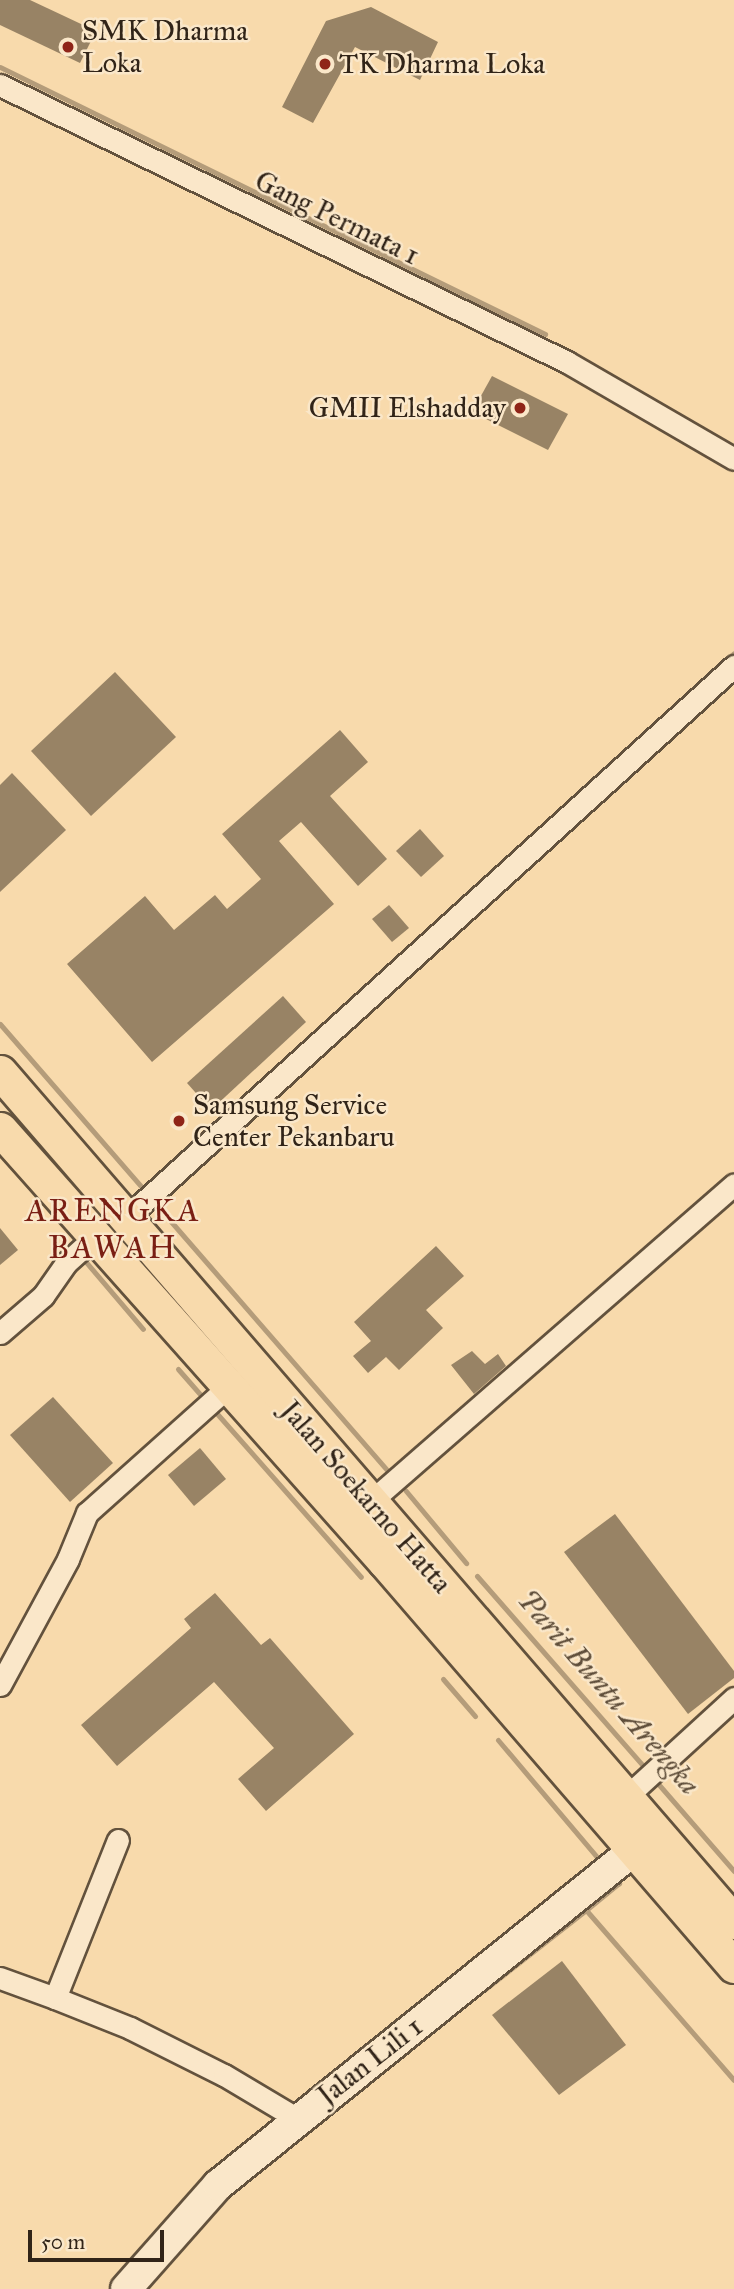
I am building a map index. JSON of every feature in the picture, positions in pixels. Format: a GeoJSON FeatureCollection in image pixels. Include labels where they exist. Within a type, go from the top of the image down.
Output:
{"type":"FeatureCollection","features":[{"type":"Feature","properties":{"kind":"main road","name":"Jalan Soekarno Hatta"},"geometry":{"type":"LineString","coordinates":[[0,1072],[370,1502],[643,1781],[734,1922]]}},
{"type":"Feature","properties":{"kind":"main road","name":"Jalan Soekarno Hatta"},"geometry":{"type":"LineString","coordinates":[[0,1129],[87,1244],[223,1391],[618,1864],[734,1966]]}},
{"type":"Feature","properties":{"kind":"street","name":"Gang Permata 1"},"geometry":{"type":"LineString","coordinates":[[0,85],[567,362],[734,459]]}},
{"type":"Feature","properties":{"kind":"street"},"geometry":{"type":"LineString","coordinates":[[127,1217],[734,666]]}},
{"type":"Feature","properties":{"kind":"street"},"geometry":{"type":"LineString","coordinates":[[370,1502],[734,1185]]}},
{"type":"Feature","properties":{"kind":"street"},"geometry":{"type":"LineString","coordinates":[[0,1333],[43,1296],[87,1244]]}},
{"type":"Feature","properties":{"kind":"street"},"geometry":{"type":"LineString","coordinates":[[0,1685],[68,1559],[87,1513],[198,1409],[223,1391]]}},
{"type":"Feature","properties":{"kind":"street"},"geometry":{"type":"LineString","coordinates":[[643,1781],[734,1698]]}},
{"type":"Feature","properties":{"kind":"street"},"geometry":{"type":"LineString","coordinates":[[55,1998],[118,1840]]}},
{"type":"Feature","properties":{"kind":"street","name":"Jalan Lili 1"},"geometry":{"type":"LineString","coordinates":[[126,2289],[218,2185],[296,2118],[618,1864]]}},
{"type":"Feature","properties":{"kind":"street"},"geometry":{"type":"LineString","coordinates":[[0,1978],[55,1998],[188,2057],[296,2118]]}},
{"type":"Feature","properties":{"kind":"building","name":"SMK Dharma Loka"},"geometry":{"type":"Polygon","coordinates":[[[0,0],[30,0],[96,31],[80,63],[0,25],[0,0]]]}},
{"type":"Feature","properties":{"kind":"building","name":"TK Dharma Loka"},"geometry":{"type":"Polygon","coordinates":[[[371,7],[438,42],[420,80],[355,47],[313,123],[282,107],[326,21],[371,7]]]}},
{"type":"Feature","properties":{"kind":"building","name":"GMII Elshadday"},"geometry":{"type":"Polygon","coordinates":[[[492,376],[568,414],[548,450],[472,412],[492,376]]]}},
{"type":"Feature","properties":{"kind":"building"},"geometry":{"type":"Polygon","coordinates":[[[115,672],[176,737],[91,816],[31,751],[115,672]]]}},
{"type":"Feature","properties":{"kind":"building"},"geometry":{"type":"Polygon","coordinates":[[[340,730],[368,762],[330,796],[387,859],[358,886],[301,822],[279,841],[334,904],[152,1062],[67,964],[145,896],[174,930],[215,895],[227,909],[261,879],[222,834],[340,730]]]}},
{"type":"Feature","properties":{"kind":"building"},"geometry":{"type":"Polygon","coordinates":[[[12,773],[66,830],[0,892],[0,785],[12,773]]]}},
{"type":"Feature","properties":{"kind":"building"},"geometry":{"type":"Polygon","coordinates":[[[420,829],[444,856],[421,877],[396,851],[420,829]]]}},
{"type":"Feature","properties":{"kind":"building"},"geometry":{"type":"Polygon","coordinates":[[[389,905],[409,928],[392,942],[372,919],[389,905]]]}},
{"type":"Feature","properties":{"kind":"building"},"geometry":{"type":"Polygon","coordinates":[[[283,996],[306,1022],[211,1110],[187,1083],[283,996]]]}},
{"type":"Feature","properties":{"kind":"building"},"geometry":{"type":"Polygon","coordinates":[[[0,1228],[18,1250],[0,1265],[0,1228]]]}},
{"type":"Feature","properties":{"kind":"building"},"geometry":{"type":"Polygon","coordinates":[[[436,1246],[464,1276],[426,1310],[443,1328],[399,1370],[386,1357],[368,1373],[353,1356],[371,1341],[354,1322],[436,1246]]]}},
{"type":"Feature","properties":{"kind":"building"},"geometry":{"type":"Polygon","coordinates":[[[472,1351],[485,1364],[498,1354],[506,1366],[474,1394],[451,1365],[472,1351]]]}},
{"type":"Feature","properties":{"kind":"building"},"geometry":{"type":"Polygon","coordinates":[[[53,1397],[113,1463],[70,1502],[10,1435],[53,1397]]]}},
{"type":"Feature","properties":{"kind":"building"},"geometry":{"type":"Polygon","coordinates":[[[200,1448],[226,1479],[194,1506],[168,1475],[200,1448]]]}},
{"type":"Feature","properties":{"kind":"building"},"geometry":{"type":"Polygon","coordinates":[[[615,1514],[734,1671],[734,1678],[688,1714],[564,1552],[615,1514]]]}},
{"type":"Feature","properties":{"kind":"building"},"geometry":{"type":"Polygon","coordinates":[[[215,1593],[261,1645],[270,1638],[354,1734],[266,1811],[238,1779],[274,1748],[214,1682],[117,1766],[81,1725],[191,1628],[184,1619],[215,1593]]]}},
{"type":"Feature","properties":{"kind":"building"},"geometry":{"type":"Polygon","coordinates":[[[562,1961],[626,2045],[559,2095],[492,2015],[562,1961]]]}},
{"type":"Feature","properties":{"kind":"waterway"},"geometry":{"type":"LineString","coordinates":[[0,67],[545,334]]}},
{"type":"Feature","properties":{"kind":"waterway"},"geometry":{"type":"LineString","coordinates":[[724,662],[734,653]]}},
{"type":"Feature","properties":{"kind":"waterway","name":"Parit Buntu Arengka"},"geometry":{"type":"LineString","coordinates":[[0,1024],[146,1192]]}},
{"type":"Feature","properties":{"kind":"waterway","name":"Parit Buntu Arengka"},"geometry":{"type":"LineString","coordinates":[[154,1202],[386,1469]]}},
{"type":"Feature","properties":{"kind":"waterway","name":"Parit Buntu Arengka"},"geometry":{"type":"LineString","coordinates":[[80,1255],[143,1329]]}},
{"type":"Feature","properties":{"kind":"waterway","name":"Parit Buntu Arengka"},"geometry":{"type":"LineString","coordinates":[[178,1369],[206,1401]]}},
{"type":"Feature","properties":{"kind":"waterway","name":"Parit Buntu Arengka"},"geometry":{"type":"LineString","coordinates":[[212,1408],[361,1577]]}},
{"type":"Feature","properties":{"kind":"waterway","name":"Parit Buntu Arengka"},"geometry":{"type":"LineString","coordinates":[[406,1491],[466,1563]]}},
{"type":"Feature","properties":{"kind":"waterway","name":"Parit Buntu Arengka"},"geometry":{"type":"LineString","coordinates":[[477,1576],[648,1771]]}},
{"type":"Feature","properties":{"kind":"waterway","name":"Parit Buntu Arengka"},"geometry":{"type":"LineString","coordinates":[[443,1679],[475,1716]]}},
{"type":"Feature","properties":{"kind":"waterway","name":"Parit Buntu Arengka"},"geometry":{"type":"LineString","coordinates":[[498,1740],[602,1863]]}},
{"type":"Feature","properties":{"kind":"waterway","name":"Parit Buntu Arengka"},"geometry":{"type":"LineString","coordinates":[[654,1779],[734,1871]]}},
{"type":"Feature","properties":{"kind":"waterway","name":"Parit Buntu Arengka"},"geometry":{"type":"LineString","coordinates":[[615,1879],[619,1883],[586,1910],[734,2080]]}},
{"type":"Feature","properties":{"kind":"waterway"},"geometry":{"type":"LineString","coordinates":[[484,1990],[586,1910]]}},
{"type":"Feature","properties":{"kind":"place","name":"SMK Dharma Loka"},"geometry":{"type":"Point","coordinates":[68,47]}},
{"type":"Feature","properties":{"kind":"place","name":"TK Dharma Loka"},"geometry":{"type":"Point","coordinates":[325,64]}},
{"type":"Feature","properties":{"kind":"place","name":"GMII Elshadday"},"geometry":{"type":"Point","coordinates":[520,408]}},
{"type":"Feature","properties":{"kind":"place","name":"Samsung Service Center Pekanbaru"},"geometry":{"type":"Point","coordinates":[179,1121]}},
{"type":"Feature","properties":{"kind":"district","name":"ARENGKA BAWAH"},"geometry":{"type":"Point","coordinates":[113,1230]}}]}
